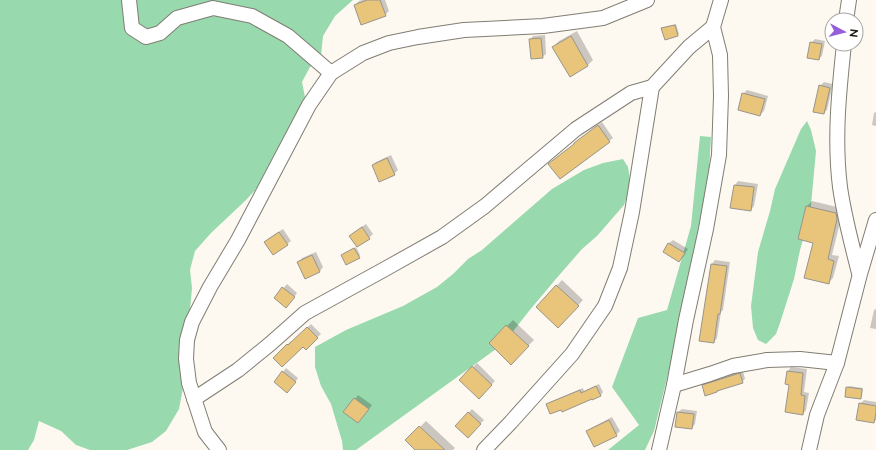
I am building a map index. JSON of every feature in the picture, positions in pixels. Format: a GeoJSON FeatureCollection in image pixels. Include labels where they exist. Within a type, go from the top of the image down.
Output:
{"type":"FeatureCollection","features":[{"type":"Feature","properties":{"kind":"street"},"geometry":{"type":"LineString","coordinates":[[129,0],[132,28],[146,37],[160,33],[177,18],[213,8],[252,16],[288,36],[331,73]]}},
{"type":"Feature","properties":{"kind":"street"},"geometry":{"type":"LineString","coordinates":[[219,450],[205,432],[189,383],[186,359],[187,340],[192,322],[210,287],[238,240],[309,105],[331,73],[363,53],[390,42],[418,36],[464,30],[543,26],[602,18],[647,0]]}},
{"type":"Feature","properties":{"kind":"street"},"geometry":{"type":"LineString","coordinates":[[659,450],[706,229],[719,155],[721,96],[720,55],[713,27],[721,0]]}},
{"type":"Feature","properties":{"kind":"street"},"geometry":{"type":"LineString","coordinates":[[847,12],[849,0]]}},
{"type":"Feature","properties":{"kind":"street"},"geometry":{"type":"LineString","coordinates":[[194,399],[243,365],[270,344],[305,313],[442,237],[485,206],[576,129],[631,93],[652,87],[689,47],[713,27]]}},
{"type":"Feature","properties":{"kind":"street"},"geometry":{"type":"LineString","coordinates":[[843,52],[838,97],[837,145],[841,194],[846,221],[860,274]]}},
{"type":"Feature","properties":{"kind":"street"},"geometry":{"type":"LineString","coordinates":[[484,450],[572,354],[605,306],[620,268],[632,212],[652,87]]}},
{"type":"Feature","properties":{"kind":"street"},"geometry":{"type":"LineString","coordinates":[[809,450],[818,415],[836,363],[876,220]]}},
{"type":"Feature","properties":{"kind":"street"},"geometry":{"type":"LineString","coordinates":[[674,385],[733,366],[767,360],[800,359],[836,363]]}},
{"type":"Feature","properties":{"kind":"green space"},"geometry":{"type":"Polygon","coordinates":[[[0,0],[353,0],[335,16],[323,36],[321,56],[310,67],[302,82],[305,97],[299,115],[269,173],[246,200],[211,233],[195,251],[190,270],[192,288],[190,310],[180,363],[183,388],[179,409],[166,431],[152,442],[127,450],[90,450],[76,445],[61,431],[39,421],[34,440],[28,450],[0,450],[0,0]]]}},
{"type":"Feature","properties":{"kind":"green space"},"geometry":{"type":"Polygon","coordinates":[[[807,121],[811,130],[816,151],[810,216],[800,250],[794,279],[780,323],[776,334],[766,344],[758,340],[753,328],[751,306],[758,252],[775,189],[801,129],[807,121]]]}},
{"type":"Feature","properties":{"kind":"green space"},"geometry":{"type":"Polygon","coordinates":[[[700,136],[711,137],[708,187],[681,309],[672,358],[654,431],[645,450],[608,450],[639,425],[612,387],[638,318],[667,310],[691,226],[700,136]]]}},
{"type":"Feature","properties":{"kind":"green space"},"geometry":{"type":"Polygon","coordinates":[[[623,159],[628,167],[631,186],[624,205],[555,280],[503,344],[356,450],[343,450],[342,441],[331,404],[321,386],[315,367],[315,347],[346,330],[403,306],[437,287],[468,259],[482,250],[552,189],[584,170],[603,163],[623,159]]]}},
{"type":"Feature","properties":{"kind":"building"},"geometry":{"type":"Polygon","coordinates":[[[367,0],[380,0],[386,16],[361,25],[354,5],[367,0]]]}},
{"type":"Feature","properties":{"kind":"building"},"geometry":{"type":"Polygon","coordinates":[[[675,25],[678,36],[665,40],[661,28],[675,25]]]}},
{"type":"Feature","properties":{"kind":"building"},"geometry":{"type":"Polygon","coordinates":[[[571,36],[588,66],[570,77],[552,47],[571,36]]]}},
{"type":"Feature","properties":{"kind":"building"},"geometry":{"type":"Polygon","coordinates":[[[541,38],[543,58],[531,59],[529,39],[541,38]]]}},
{"type":"Feature","properties":{"kind":"building"},"geometry":{"type":"Polygon","coordinates":[[[810,42],[822,44],[819,60],[807,58],[810,42]]]}},
{"type":"Feature","properties":{"kind":"building"},"geometry":{"type":"Polygon","coordinates":[[[819,85],[830,88],[824,114],[813,112],[819,85]]]}},
{"type":"Feature","properties":{"kind":"building"},"geometry":{"type":"Polygon","coordinates":[[[742,93],[765,99],[760,116],[738,110],[742,93]]]}},
{"type":"Feature","properties":{"kind":"building"},"geometry":{"type":"Polygon","coordinates":[[[598,125],[610,142],[560,179],[548,164],[598,125]]]}},
{"type":"Feature","properties":{"kind":"building"},"geometry":{"type":"Polygon","coordinates":[[[387,158],[395,175],[379,182],[372,165],[387,158]]]}},
{"type":"Feature","properties":{"kind":"building"},"geometry":{"type":"Polygon","coordinates":[[[734,185],[754,187],[751,211],[730,208],[734,185]]]}},
{"type":"Feature","properties":{"kind":"building"},"geometry":{"type":"Polygon","coordinates":[[[806,206],[836,213],[837,219],[828,259],[834,261],[829,284],[804,278],[813,243],[798,239],[806,206]]]}},
{"type":"Feature","properties":{"kind":"building"},"geometry":{"type":"Polygon","coordinates":[[[362,227],[370,239],[357,247],[349,236],[362,227]]]}},
{"type":"Feature","properties":{"kind":"building"},"geometry":{"type":"Polygon","coordinates":[[[279,232],[288,245],[273,255],[264,242],[279,232]]]}},
{"type":"Feature","properties":{"kind":"building"},"geometry":{"type":"Polygon","coordinates":[[[668,243],[685,253],[679,262],[663,252],[668,243]]]}},
{"type":"Feature","properties":{"kind":"building"},"geometry":{"type":"Polygon","coordinates":[[[354,248],[360,258],[346,265],[341,255],[354,248]]]}},
{"type":"Feature","properties":{"kind":"building"},"geometry":{"type":"Polygon","coordinates":[[[312,255],[320,272],[305,279],[297,262],[312,255]]]}},
{"type":"Feature","properties":{"kind":"building"},"geometry":{"type":"Polygon","coordinates":[[[711,264],[727,266],[714,343],[699,341],[711,264]]]}},
{"type":"Feature","properties":{"kind":"building"},"geometry":{"type":"Polygon","coordinates":[[[556,285],[579,306],[558,328],[536,307],[556,285]]]}},
{"type":"Feature","properties":{"kind":"building"},"geometry":{"type":"Polygon","coordinates":[[[282,287],[295,297],[286,308],[274,298],[282,287]]]}},
{"type":"Feature","properties":{"kind":"building"},"geometry":{"type":"Polygon","coordinates":[[[506,325],[529,346],[511,365],[489,343],[506,325]]]}},
{"type":"Feature","properties":{"kind":"building"},"geometry":{"type":"Polygon","coordinates":[[[307,327],[318,338],[306,350],[303,347],[282,367],[273,358],[307,327]]]}},
{"type":"Feature","properties":{"kind":"building"},"geometry":{"type":"Polygon","coordinates":[[[472,366],[492,385],[479,399],[459,380],[472,366]]]}},
{"type":"Feature","properties":{"kind":"building"},"geometry":{"type":"Polygon","coordinates":[[[282,371],[296,382],[287,393],[274,382],[282,371]]]}},
{"type":"Feature","properties":{"kind":"building"},"geometry":{"type":"Polygon","coordinates":[[[787,371],[803,373],[801,395],[805,396],[803,415],[785,412],[789,385],[785,384],[787,371]]]}},
{"type":"Feature","properties":{"kind":"building"},"geometry":{"type":"Polygon","coordinates":[[[740,373],[743,383],[705,396],[702,385],[740,373]]]}},
{"type":"Feature","properties":{"kind":"building"},"geometry":{"type":"Polygon","coordinates":[[[596,386],[601,396],[562,412],[561,410],[550,414],[546,404],[580,390],[581,393],[596,386]]]}},
{"type":"Feature","properties":{"kind":"building"},"geometry":{"type":"Polygon","coordinates":[[[846,387],[862,389],[861,399],[845,397],[846,387]]]}},
{"type":"Feature","properties":{"kind":"building"},"geometry":{"type":"Polygon","coordinates":[[[354,398],[369,409],[358,423],[343,412],[354,398]]]}},
{"type":"Feature","properties":{"kind":"building"},"geometry":{"type":"Polygon","coordinates":[[[859,403],[876,406],[874,423],[856,420],[859,403]]]}},
{"type":"Feature","properties":{"kind":"building"},"geometry":{"type":"Polygon","coordinates":[[[468,412],[481,424],[468,438],[455,426],[468,412]]]}},
{"type":"Feature","properties":{"kind":"building"},"geometry":{"type":"Polygon","coordinates":[[[677,412],[694,414],[692,429],[675,427],[677,412]]]}},
{"type":"Feature","properties":{"kind":"building"},"geometry":{"type":"Polygon","coordinates":[[[609,420],[617,436],[594,447],[586,431],[609,420]]]}},
{"type":"Feature","properties":{"kind":"building"},"geometry":{"type":"Polygon","coordinates":[[[419,426],[445,450],[415,450],[405,440],[419,426]]]}}]}
